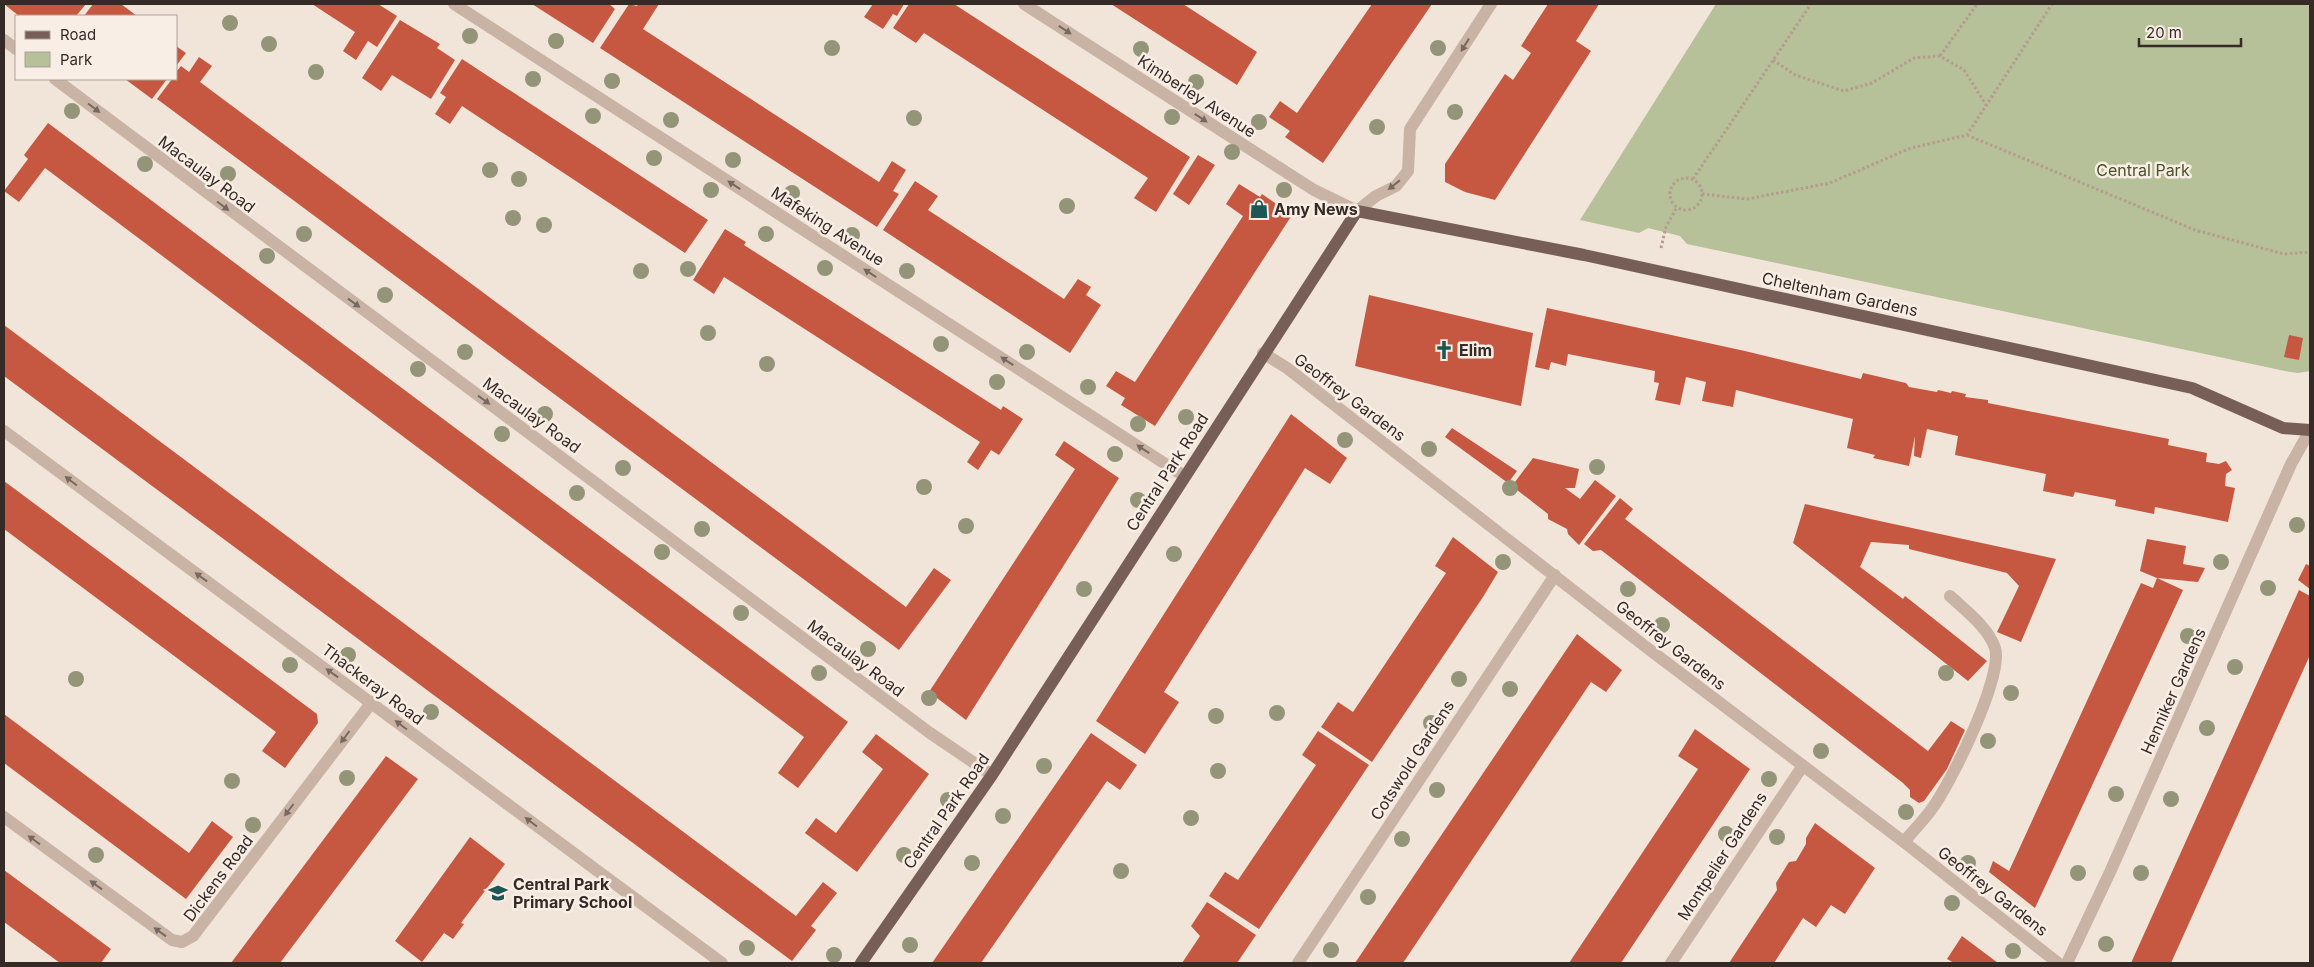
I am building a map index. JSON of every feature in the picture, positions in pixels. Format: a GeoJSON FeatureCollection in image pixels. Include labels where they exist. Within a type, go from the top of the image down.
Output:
{"type":"FeatureCollection","features":[{"type":"Feature","properties":{"kind":"main road","name":"Central Park Road"},"geometry":{"type":"LineString","coordinates":[[861,963],[992,775],[1263,353],[1357,211]]}},
{"type":"Feature","properties":{"kind":"main road","name":"Cheltenham Gardens"},"geometry":{"type":"LineString","coordinates":[[1357,211],[1656,271],[2192,388],[2283,428],[2310,431]]}},
{"type":"Feature","properties":{"kind":"street","name":"Mafeking Avenue"},"geometry":{"type":"LineString","coordinates":[[454,4],[1184,476]]}},
{"type":"Feature","properties":{"kind":"street","name":"Kimberley Avenue"},"geometry":{"type":"LineString","coordinates":[[1024,4],[1314,190],[1357,211]]}},
{"type":"Feature","properties":{"kind":"street","name":"Central Park Road"},"geometry":{"type":"LineString","coordinates":[[1357,211],[1376,196],[1396,186],[1408,171],[1410,129],[1491,4]]}},
{"type":"Feature","properties":{"kind":"street"},"geometry":{"type":"LineString","coordinates":[[4,40],[15,49]]}},
{"type":"Feature","properties":{"kind":"street","name":"Macaulay Road"},"geometry":{"type":"LineString","coordinates":[[56,80],[930,733],[992,775]]}},
{"type":"Feature","properties":{"kind":"street","name":"Geoffrey Gardens"},"geometry":{"type":"LineString","coordinates":[[1263,353],[1287,368],[1802,767],[1904,842],[2058,963]]}},
{"type":"Feature","properties":{"kind":"street","name":"Thackeray Road"},"geometry":{"type":"LineString","coordinates":[[4,431],[722,963]]}},
{"type":"Feature","properties":{"kind":"street","name":"Henniker Gardens"},"geometry":{"type":"LineString","coordinates":[[2067,963],[2111,870],[2291,464],[2310,431]]}},
{"type":"Feature","properties":{"kind":"street","name":"Cotswold Gardens"},"geometry":{"type":"LineString","coordinates":[[1298,963],[1555,574]]}},
{"type":"Feature","properties":{"kind":"street"},"geometry":{"type":"LineString","coordinates":[[1904,842],[1931,811],[1955,771],[1985,702],[1993,672],[1995,649],[1980,625],[1950,596]]}},
{"type":"Feature","properties":{"kind":"street","name":"Dickens Road"},"geometry":{"type":"LineString","coordinates":[[4,817],[172,940],[182,942],[193,936],[372,702]]}},
{"type":"Feature","properties":{"kind":"street","name":"Montpelier Gardens"},"geometry":{"type":"LineString","coordinates":[[1671,963],[1802,767]]}},
{"type":"Feature","properties":{"kind":"path"},"geometry":{"type":"LineString","coordinates":[[1693,179],[1811,4]]}},
{"type":"Feature","properties":{"kind":"path"},"geometry":{"type":"LineString","coordinates":[[1940,56],[1977,4]]}},
{"type":"Feature","properties":{"kind":"path"},"geometry":{"type":"LineString","coordinates":[[1966,135],[2052,4]]}},
{"type":"Feature","properties":{"kind":"path"},"geometry":{"type":"LineString","coordinates":[[1773,60],[1795,75],[1844,91],[1872,83],[1914,58],[1940,56],[1964,70],[1986,105]]}},
{"type":"Feature","properties":{"kind":"path"},"geometry":{"type":"LineString","coordinates":[[1702,194],[1747,198],[1830,183],[1911,148],[1966,135],[2195,230],[2284,254],[2310,252]]}},
{"type":"Feature","properties":{"kind":"path"},"geometry":{"type":"LineString","coordinates":[[1679,179],[1693,179],[1700,185],[1702,194],[1696,207],[1686,210],[1677,207],[1671,200],[1672,186],[1679,179]]}},
{"type":"Feature","properties":{"kind":"path"},"geometry":{"type":"LineString","coordinates":[[1656,271],[1666,227],[1677,207]]}},
{"type":"Feature","properties":{"kind":"green space","name":"Central Park"},"geometry":{"type":"Polygon","coordinates":[[[1716,4],[2310,4],[2310,371],[2298,373],[2285,371],[1687,244],[1680,236],[1648,228],[1639,233],[1580,220],[1716,4]]]}},
{"type":"Feature","properties":{"kind":"building"},"geometry":{"type":"Polygon","coordinates":[[[4,4],[86,4],[77,15],[18,15],[4,4]]]}},
{"type":"Feature","properties":{"kind":"building"},"geometry":{"type":"Polygon","coordinates":[[[93,4],[121,4],[136,15],[85,15],[93,4]]]}},
{"type":"Feature","properties":{"kind":"building"},"geometry":{"type":"Polygon","coordinates":[[[312,4],[378,4],[397,16],[377,47],[368,41],[356,60],[343,51],[355,32],[312,4]]]}},
{"type":"Feature","properties":{"kind":"building"},"geometry":{"type":"Polygon","coordinates":[[[532,4],[609,4],[615,9],[593,43],[532,4]]]}},
{"type":"Feature","properties":{"kind":"building"},"geometry":{"type":"Polygon","coordinates":[[[629,4],[637,6],[638,4],[659,4],[643,29],[879,182],[892,161],[906,170],[893,191],[899,194],[877,227],[600,48],[629,4]]]}},
{"type":"Feature","properties":{"kind":"building"},"geometry":{"type":"Polygon","coordinates":[[[873,4],[904,4],[897,16],[893,14],[883,29],[864,17],[873,4]]]}},
{"type":"Feature","properties":{"kind":"building"},"geometry":{"type":"Polygon","coordinates":[[[909,4],[954,4],[1190,157],[1156,212],[1134,198],[1148,178],[924,33],[916,43],[893,28],[909,4]]]}},
{"type":"Feature","properties":{"kind":"building"},"geometry":{"type":"Polygon","coordinates":[[[1111,4],[1183,4],[1257,52],[1237,85],[1111,4]]]}},
{"type":"Feature","properties":{"kind":"building"},"geometry":{"type":"Polygon","coordinates":[[[1372,4],[1432,4],[1323,163],[1285,137],[1290,131],[1269,117],[1280,101],[1297,113],[1372,4]]]}},
{"type":"Feature","properties":{"kind":"building"},"geometry":{"type":"Polygon","coordinates":[[[1548,4],[1599,4],[1576,41],[1591,51],[1495,200],[1465,192],[1445,182],[1445,164],[1505,74],[1513,80],[1531,53],[1521,46],[1548,4]]]}},
{"type":"Feature","properties":{"kind":"building"},"geometry":{"type":"Polygon","coordinates":[[[400,20],[440,44],[437,48],[455,60],[431,99],[392,75],[381,91],[362,78],[400,20]]]}},
{"type":"Feature","properties":{"kind":"building"},"geometry":{"type":"Polygon","coordinates":[[[178,47],[186,53],[178,63],[178,47]]]}},
{"type":"Feature","properties":{"kind":"building"},"geometry":{"type":"Polygon","coordinates":[[[199,57],[212,66],[200,82],[906,607],[934,568],[951,580],[899,650],[157,99],[171,80],[178,80],[178,70],[181,66],[189,72],[199,57]]]}},
{"type":"Feature","properties":{"kind":"building"},"geometry":{"type":"Polygon","coordinates":[[[462,59],[708,220],[685,253],[462,106],[450,124],[435,114],[446,97],[440,93],[462,59]]]}},
{"type":"Feature","properties":{"kind":"building"},"geometry":{"type":"Polygon","coordinates":[[[126,80],[166,80],[152,99],[126,80]]]}},
{"type":"Feature","properties":{"kind":"building"},"geometry":{"type":"Polygon","coordinates":[[[48,123],[848,722],[798,788],[778,773],[804,737],[45,168],[19,202],[4,191],[28,159],[24,155],[48,123]]]}},
{"type":"Feature","properties":{"kind":"building"},"geometry":{"type":"Polygon","coordinates":[[[1198,155],[1215,165],[1189,205],[1173,194],[1198,155]]]}},
{"type":"Feature","properties":{"kind":"building"},"geometry":{"type":"Polygon","coordinates":[[[915,181],[938,196],[928,210],[1064,299],[1078,279],[1091,287],[1086,295],[1101,305],[1070,353],[883,230],[915,181]]]}},
{"type":"Feature","properties":{"kind":"building"},"geometry":{"type":"Polygon","coordinates":[[[1239,184],[1260,197],[1262,194],[1292,215],[1155,426],[1121,405],[1125,398],[1106,386],[1116,371],[1135,382],[1243,216],[1226,204],[1239,184]]]}},
{"type":"Feature","properties":{"kind":"building"},"geometry":{"type":"Polygon","coordinates":[[[725,229],[746,242],[744,245],[979,396],[1001,410],[1003,406],[1023,419],[999,455],[991,450],[978,470],[967,462],[980,442],[724,277],[714,294],[693,280],[725,229]]]}},
{"type":"Feature","properties":{"kind":"building","name":"Elim"},"geometry":{"type":"Polygon","coordinates":[[[1369,295],[1533,333],[1521,406],[1355,366],[1369,295]]]}},
{"type":"Feature","properties":{"kind":"building"},"geometry":{"type":"Polygon","coordinates":[[[1547,308],[1745,351],[1861,379],[1863,373],[1906,383],[1909,387],[1937,392],[1938,390],[1951,393],[1952,391],[1966,394],[1965,397],[1988,400],[1988,403],[2169,439],[2168,445],[2207,453],[2206,462],[2219,464],[2226,461],[2232,470],[2226,474],[2225,486],[2235,488],[2228,522],[2155,507],[2154,514],[2115,506],[2116,500],[2075,492],[2073,497],[2043,491],[2046,474],[1955,455],[1958,436],[1927,429],[1921,458],[1914,456],[1915,436],[1909,466],[1873,458],[1875,455],[1847,448],[1853,419],[1736,390],[1733,407],[1702,401],[1706,382],[1686,377],[1680,405],[1655,400],[1659,383],[1654,382],[1655,371],[1568,354],[1566,366],[1551,362],[1549,370],[1535,367],[1547,308]]]}},
{"type":"Feature","properties":{"kind":"building"},"geometry":{"type":"Polygon","coordinates":[[[4,325],[796,916],[823,882],[837,893],[811,926],[816,930],[792,961],[4,376],[4,325]]]}},
{"type":"Feature","properties":{"kind":"building"},"geometry":{"type":"Polygon","coordinates":[[[2289,335],[2303,338],[2299,360],[2284,357],[2289,335]]]}},
{"type":"Feature","properties":{"kind":"building"},"geometry":{"type":"Polygon","coordinates":[[[1291,414],[1347,458],[1330,484],[1305,468],[1164,692],[1179,702],[1145,754],[1096,721],[1291,414]]]}},
{"type":"Feature","properties":{"kind":"building"},"geometry":{"type":"Polygon","coordinates":[[[1452,428],[1517,471],[1508,483],[1445,437],[1452,428]]]}},
{"type":"Feature","properties":{"kind":"building"},"geometry":{"type":"Polygon","coordinates":[[[1064,441],[1119,478],[966,720],[929,692],[1075,469],[1055,455],[1064,441]]]}},
{"type":"Feature","properties":{"kind":"building"},"geometry":{"type":"Polygon","coordinates":[[[1533,458],[1579,469],[1575,488],[1565,488],[1580,499],[1595,480],[1616,496],[1579,545],[1568,534],[1567,529],[1548,519],[1548,514],[1512,486],[1533,458]]]}},
{"type":"Feature","properties":{"kind":"building"},"geometry":{"type":"Polygon","coordinates":[[[4,481],[317,714],[318,723],[285,768],[262,751],[276,732],[4,529],[4,481]]]}},
{"type":"Feature","properties":{"kind":"building"},"geometry":{"type":"Polygon","coordinates":[[[1620,498],[1633,509],[1625,519],[1928,751],[1951,721],[1965,730],[1947,769],[1924,801],[1919,803],[1910,797],[1910,790],[1903,783],[1601,550],[1593,551],[1584,544],[1620,498]]]}},
{"type":"Feature","properties":{"kind":"building"},"geometry":{"type":"Polygon","coordinates":[[[1805,504],[2056,559],[2021,642],[1997,632],[2019,586],[2007,573],[1909,549],[1909,545],[1871,542],[1860,567],[1903,599],[1905,596],[1987,661],[1968,681],[1793,543],[1805,504]]]}},
{"type":"Feature","properties":{"kind":"building"},"geometry":{"type":"Polygon","coordinates":[[[1453,537],[1498,572],[1372,762],[1321,727],[1338,702],[1353,712],[1446,573],[1435,566],[1453,537]]]}},
{"type":"Feature","properties":{"kind":"building"},"geometry":{"type":"Polygon","coordinates":[[[2147,539],[2186,546],[2183,564],[2205,568],[2198,582],[2157,578],[2140,571],[2147,539]]]}},
{"type":"Feature","properties":{"kind":"building"},"geometry":{"type":"Polygon","coordinates":[[[2306,564],[2310,566],[2310,589],[2298,580],[2306,564]]]}},
{"type":"Feature","properties":{"kind":"building"},"geometry":{"type":"Polygon","coordinates":[[[2157,578],[2183,590],[2035,908],[1989,872],[1993,861],[2009,871],[2141,583],[2153,588],[2157,578]]]}},
{"type":"Feature","properties":{"kind":"building"},"geometry":{"type":"Polygon","coordinates":[[[2299,590],[2310,596],[2310,655],[2171,963],[2131,963],[2299,590]]]}},
{"type":"Feature","properties":{"kind":"building"},"geometry":{"type":"Polygon","coordinates":[[[1577,634],[1622,670],[1606,692],[1591,682],[1403,963],[1355,963],[1577,634]]]}},
{"type":"Feature","properties":{"kind":"building"},"geometry":{"type":"Polygon","coordinates":[[[4,714],[189,853],[212,821],[233,837],[186,899],[4,763],[4,714]]]}},
{"type":"Feature","properties":{"kind":"building"},"geometry":{"type":"Polygon","coordinates":[[[1695,729],[1750,769],[1621,963],[1569,963],[1698,769],[1678,756],[1695,729]]]}},
{"type":"Feature","properties":{"kind":"building"},"geometry":{"type":"Polygon","coordinates":[[[1318,731],[1369,765],[1259,929],[1209,896],[1225,872],[1238,880],[1316,765],[1302,755],[1318,731]]]}},
{"type":"Feature","properties":{"kind":"building"},"geometry":{"type":"Polygon","coordinates":[[[1091,733],[1137,765],[1120,790],[1107,781],[981,963],[932,963],[1091,733]]]}},
{"type":"Feature","properties":{"kind":"building"},"geometry":{"type":"Polygon","coordinates":[[[876,734],[929,774],[857,872],[805,833],[816,818],[836,833],[883,769],[862,752],[876,734]]]}},
{"type":"Feature","properties":{"kind":"building"},"geometry":{"type":"Polygon","coordinates":[[[386,756],[418,779],[280,963],[231,963],[386,756]]]}},
{"type":"Feature","properties":{"kind":"building"},"geometry":{"type":"Polygon","coordinates":[[[1815,823],[1875,868],[1845,914],[1831,905],[1816,927],[1803,918],[1774,963],[1729,963],[1777,890],[1776,883],[1789,862],[1796,861],[1815,823]]]}},
{"type":"Feature","properties":{"kind":"building"},"geometry":{"type":"Polygon","coordinates":[[[470,837],[505,864],[461,923],[464,924],[453,939],[444,933],[422,962],[395,941],[470,837]]]}},
{"type":"Feature","properties":{"kind":"building"},"geometry":{"type":"Polygon","coordinates":[[[4,870],[111,949],[101,963],[60,963],[4,922],[4,870]]]}},
{"type":"Feature","properties":{"kind":"building"},"geometry":{"type":"Polygon","coordinates":[[[1207,902],[1256,935],[1237,963],[1182,963],[1200,936],[1191,926],[1207,902]]]}},
{"type":"Feature","properties":{"kind":"building"},"geometry":{"type":"Polygon","coordinates":[[[1962,936],[1998,963],[1954,963],[1947,959],[1962,936]]]}},
{"type":"Feature","properties":{"kind":"place","name":"Amy News"},"geometry":{"type":"Point","coordinates":[1259,209]}},
{"type":"Feature","properties":{"kind":"place","name":"Elim"},"geometry":{"type":"Point","coordinates":[1444,350]}},
{"type":"Feature","properties":{"kind":"place","name":"Central Park Primary School"},"geometry":{"type":"Point","coordinates":[498,893]}}]}
